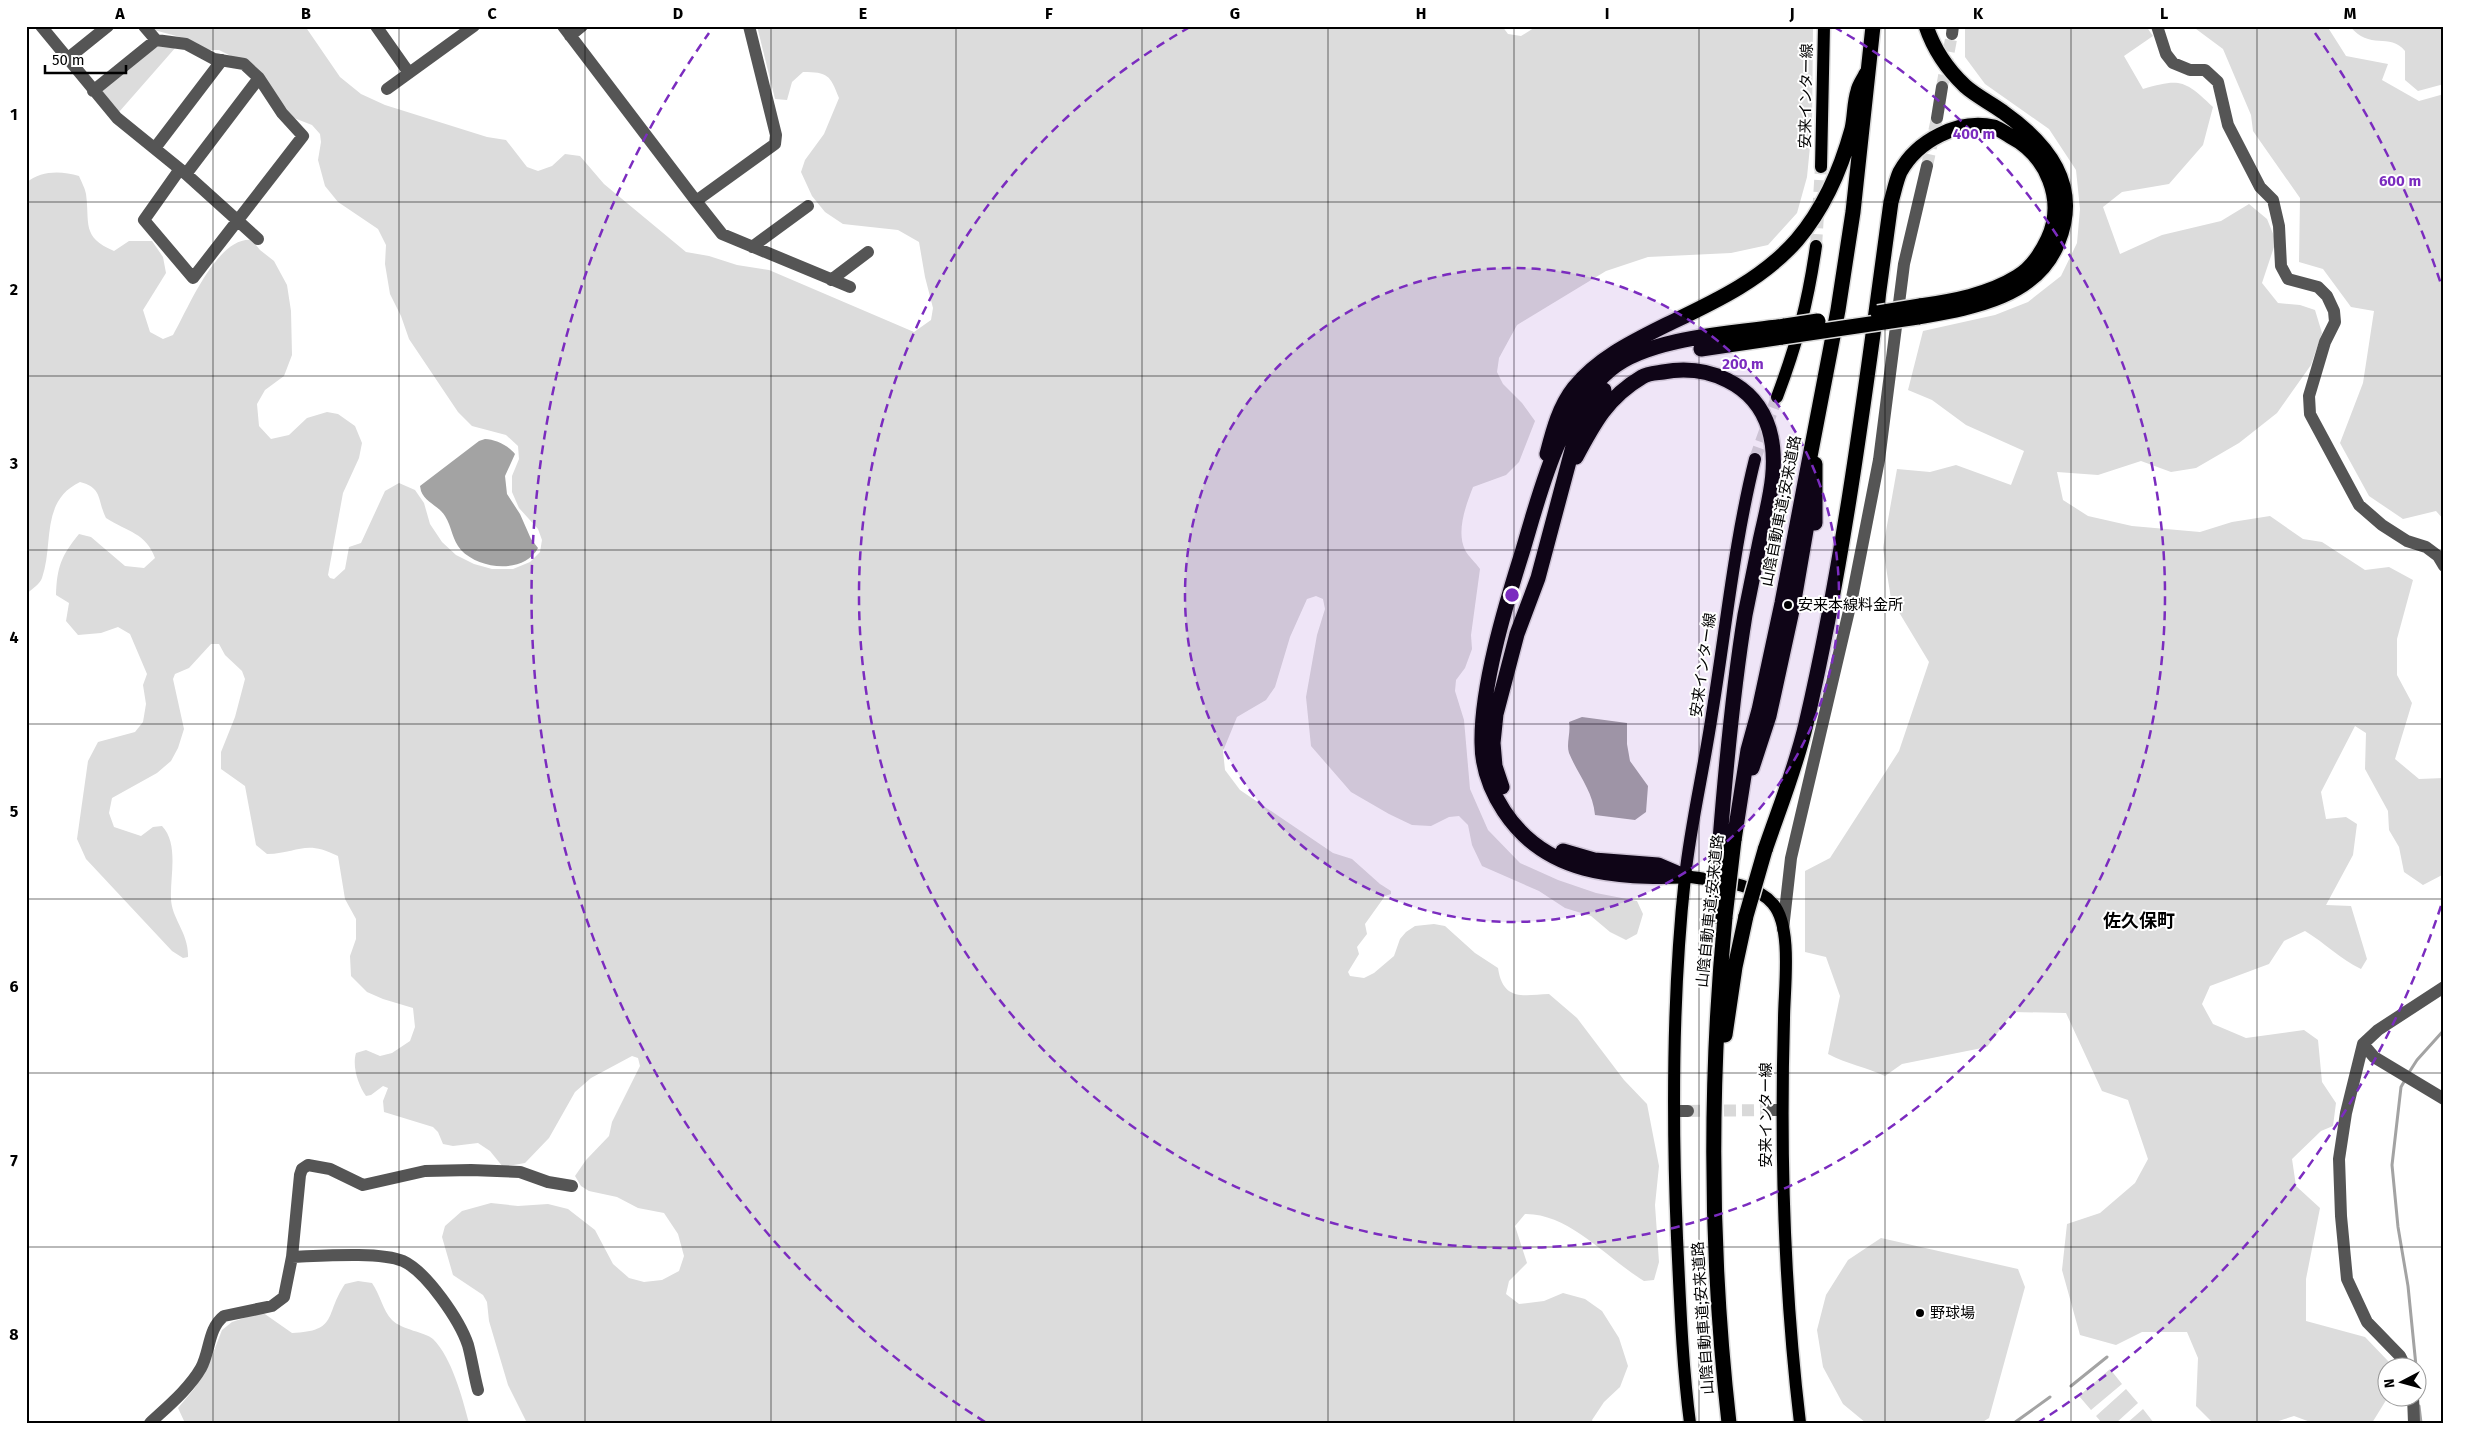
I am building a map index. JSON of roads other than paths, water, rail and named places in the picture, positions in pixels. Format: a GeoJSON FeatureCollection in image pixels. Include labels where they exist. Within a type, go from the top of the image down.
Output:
{"type":"FeatureCollection","features":[{"type":"Feature","properties":{"kind":"highway","name":"山陰自動車道;安来道路"},"geometry":{"type":"LineString","coordinates":[[1812,456],[1853,212],[1874,26]]}},
{"type":"Feature","properties":{"kind":"highway"},"geometry":{"type":"LineString","coordinates":[[1685,876],[1658,866],[1594,860],[1569,854],[1542,840],[1520,819],[1505,795],[1495,766],[1493,751],[1496,714],[1517,634],[1538,578],[1579,424],[1595,398],[1618,376],[1644,362],[1679,352],[1783,332],[1919,312],[1967,309],[2020,288],[2039,272],[2055,252],[2065,225],[2062,180],[2050,153],[2023,128],[1966,87],[1944,63],[1931,41],[1926,26]]}},
{"type":"Feature","properties":{"kind":"highway"},"geometry":{"type":"LineString","coordinates":[[1532,521],[1554,424],[1574,388],[1604,359],[1632,341],[1740,287],[1768,268],[1797,240],[1830,190],[1842,162],[1853,126],[1858,90],[1870,67]]}},
{"type":"Feature","properties":{"kind":"highway"},"geometry":{"type":"LineString","coordinates":[[1729,916],[1765,850],[1805,726],[1849,507],[1891,202],[1900,172],[1918,149],[1941,133],[1969,127],[1994,127],[2024,143],[2045,168],[2056,199],[2054,227],[2041,255],[2019,276],[1988,291],[1919,312]]}},
{"type":"Feature","properties":{"kind":"highway"},"geometry":{"type":"LineString","coordinates":[[1685,876],[1600,873],[1564,863],[1537,848],[1515,828],[1497,800],[1484,768],[1482,742],[1485,706],[1500,629],[1532,521],[1565,428],[1583,398],[1612,368],[1640,352],[1672,343],[1783,332]]}},
{"type":"Feature","properties":{"kind":"highway"},"geometry":{"type":"LineString","coordinates":[[1553,521],[1575,459],[1590,429],[1604,407],[1623,389],[1644,375],[1684,368],[1711,372],[1738,385],[1757,406],[1769,428],[1774,458],[1770,495],[1745,616],[1731,840],[1729,916]]}},
{"type":"Feature","properties":{"kind":"highway"},"geometry":{"type":"LineString","coordinates":[[1755,745],[1780,708],[1801,607],[1815,527],[1812,456]]}},
{"type":"Feature","properties":{"kind":"highway"},"geometry":{"type":"LineString","coordinates":[[1755,745],[1751,710],[1789,521],[1812,456]]}},
{"type":"Feature","properties":{"kind":"highway","name":"山陰自動車道;安来道路"},"geometry":{"type":"LineString","coordinates":[[1731,840],[1755,745]]}},
{"type":"Feature","properties":{"kind":"highway","name":"山陰自動車道;安来道路"},"geometry":{"type":"LineString","coordinates":[[1729,916],[1721,1069],[1720,1222],[1736,1423]]}},
{"type":"Feature","properties":{"kind":"highway","name":"山陰自動車道;安来道路"},"geometry":{"type":"LineString","coordinates":[[1729,916],[1714,1087],[1715,1244],[1729,1423]]}},
{"type":"Feature","properties":{"kind":"main road","name":"安来インター線"},"geometry":{"type":"LineString","coordinates":[[1821,167],[1824,26]]}},
{"type":"Feature","properties":{"kind":"main road"},"geometry":{"type":"LineString","coordinates":[[1777,397],[1794,352],[1808,299],[1816,246]]}},
{"type":"Feature","properties":{"kind":"main road","name":"安来インター線"},"geometry":{"type":"LineString","coordinates":[[1690,1423],[1680,1298],[1675,1111],[1680,939],[1685,876],[1712,716],[1741,514],[1755,459]]}},
{"type":"Feature","properties":{"kind":"main road","name":"安来インター線"},"geometry":{"type":"LineString","coordinates":[[1685,876],[1746,887],[1762,894],[1778,911],[1783,929],[1776,1110],[1782,1169],[1786,1273],[1800,1423]]}},
{"type":"Feature","properties":{"kind":"street"},"geometry":{"type":"LineString","coordinates":[[40,26],[117,118],[183,171],[258,239]]}},
{"type":"Feature","properties":{"kind":"street"},"geometry":{"type":"LineString","coordinates":[[67,59],[108,26]]}},
{"type":"Feature","properties":{"kind":"street"},"geometry":{"type":"LineString","coordinates":[[144,26],[156,40],[186,44],[214,59],[244,64],[259,78],[282,113],[304,136],[193,278],[144,220],[259,78]]}},
{"type":"Feature","properties":{"kind":"street"},"geometry":{"type":"LineString","coordinates":[[376,26],[409,73]]}},
{"type":"Feature","properties":{"kind":"street"},"geometry":{"type":"LineString","coordinates":[[387,89],[474,26]]}},
{"type":"Feature","properties":{"kind":"street"},"geometry":{"type":"LineString","coordinates":[[582,26],[566,31],[722,234],[850,287]]}},
{"type":"Feature","properties":{"kind":"street"},"geometry":{"type":"LineString","coordinates":[[696,201],[775,144],[776,135],[750,26]]}},
{"type":"Feature","properties":{"kind":"street"},"geometry":{"type":"LineString","coordinates":[[2157,26],[2166,54],[2173,62],[2190,70],[2205,70],[2218,82],[2228,125],[2260,187],[2272,200],[2279,226],[2281,266],[2288,279],[2318,287],[2327,296],[2334,312],[2335,322],[2325,342],[2309,396],[2310,414],[2359,505],[2382,525],[2407,541],[2426,547],[2438,556],[2444,566]]}},
{"type":"Feature","properties":{"kind":"street"},"geometry":{"type":"LineString","coordinates":[[93,90],[156,40]]}},
{"type":"Feature","properties":{"kind":"street"},"geometry":{"type":"LineString","coordinates":[[155,148],[222,60]]}},
{"type":"Feature","properties":{"kind":"street"},"geometry":{"type":"LineString","coordinates":[[1937,118],[1942,87]]}},
{"type":"Feature","properties":{"kind":"street"},"geometry":{"type":"LineString","coordinates":[[1783,929],[1791,858],[1852,598],[1879,460],[1904,264],[1927,166]]}},
{"type":"Feature","properties":{"kind":"street"},"geometry":{"type":"LineString","coordinates":[[752,247],[808,206]]}},
{"type":"Feature","properties":{"kind":"street"},"geometry":{"type":"LineString","coordinates":[[831,280],[868,252]]}},
{"type":"Feature","properties":{"kind":"street"},"geometry":{"type":"LineString","coordinates":[[2400,1356],[2367,1322],[2347,1279],[2339,1159],[2346,1113],[2363,1044],[2378,1030],[2444,988]]}},
{"type":"Feature","properties":{"kind":"street"},"geometry":{"type":"LineString","coordinates":[[2363,1044],[2374,1057],[2444,1099]]}},
{"type":"Feature","properties":{"kind":"street"},"geometry":{"type":"LineString","coordinates":[[1675,1111],[1688,1111]]}},
{"type":"Feature","properties":{"kind":"street"},"geometry":{"type":"LineString","coordinates":[[150,1423],[200,1370],[215,1326],[220,1319],[224,1316],[272,1306],[284,1297],[292,1257],[300,1175],[302,1169],[308,1165],[330,1170],[363,1186],[425,1171],[471,1170],[520,1172],[548,1182],[572,1186]]}},
{"type":"Feature","properties":{"kind":"street"},"geometry":{"type":"LineString","coordinates":[[292,1257],[364,1256],[398,1260],[414,1268],[434,1286],[464,1337],[478,1390]]}},
{"type":"Feature","properties":{"kind":"street"},"geometry":{"type":"LineString","coordinates":[[2413,1406],[2414,1423]]}},
{"type":"Feature","properties":{"kind":"waterway"},"geometry":{"type":"LineString","coordinates":[[2408,1074],[2417,1060],[2444,1030]]}},
{"type":"Feature","properties":{"kind":"waterway"},"geometry":{"type":"LineString","coordinates":[[2405,1080],[2401,1087],[2392,1165],[2415,1356]]}},
{"type":"Feature","properties":{"kind":"waterway"},"geometry":{"type":"LineString","coordinates":[[2071,1386],[2107,1357]]}},
{"type":"Feature","properties":{"kind":"waterway"},"geometry":{"type":"LineString","coordinates":[[2014,1423],[2050,1397]]}},
{"type":"Feature","properties":{"kind":"waterway"},"geometry":{"type":"LineString","coordinates":[[2419,1406],[2421,1423]]}},
{"type":"Feature","properties":{"kind":"tunnel"},"geometry":{"type":"LineString","coordinates":[[1942,87],[1952,34]]}},
{"type":"Feature","properties":{"kind":"tunnel"},"geometry":{"type":"LineString","coordinates":[[1927,166],[1937,118]]}},
{"type":"Feature","properties":{"kind":"tunnel"},"geometry":{"type":"LineString","coordinates":[[1816,246],[1821,167]]}},
{"type":"Feature","properties":{"kind":"tunnel"},"geometry":{"type":"LineString","coordinates":[[1755,459],[1777,397]]}},
{"type":"Feature","properties":{"kind":"tunnel"},"geometry":{"type":"LineString","coordinates":[[1688,1111],[1770,1110]]}},
{"type":"Feature","properties":{"kind":"place","name":"安来本線料金所"},"geometry":{"type":"Point","coordinates":[1788,605]}},
{"type":"Feature","properties":{"kind":"place","name":"野球場"},"geometry":{"type":"Point","coordinates":[1920,1313]}},
{"type":"Feature","properties":{"kind":"district","name":"佐久保町"},"geometry":{"type":"Point","coordinates":[2139,921]}}]}
